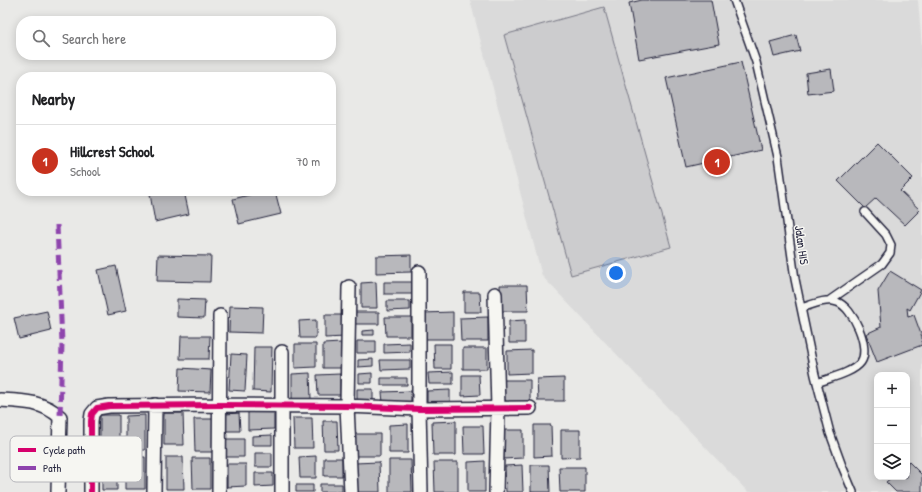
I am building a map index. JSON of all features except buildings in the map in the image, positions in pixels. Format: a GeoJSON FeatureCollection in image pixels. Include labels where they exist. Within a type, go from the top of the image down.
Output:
{"type":"FeatureCollection","features":[{"type":"Feature","properties":{"kind":"street"},"geometry":{"type":"LineString","coordinates":[[419,272],[418,409],[421,492]]}},
{"type":"Feature","properties":{"kind":"street"},"geometry":{"type":"LineString","coordinates":[[349,287],[348,406],[350,492]]}},
{"type":"Feature","properties":{"kind":"street"},"geometry":{"type":"LineString","coordinates":[[495,294],[498,409],[496,492]]}},
{"type":"Feature","properties":{"kind":"street"},"geometry":{"type":"LineString","coordinates":[[219,492],[220,316]]}},
{"type":"Feature","properties":{"kind":"street"},"geometry":{"type":"LineString","coordinates":[[282,352],[282,492]]}},
{"type":"Feature","properties":{"kind":"street"},"geometry":{"type":"LineString","coordinates":[[0,400],[28,401],[43,405],[53,410],[60,417],[59,436]]}},
{"type":"Feature","properties":{"kind":"street"},"geometry":{"type":"LineString","coordinates":[[154,492],[155,405]]}},
{"type":"Feature","properties":{"kind":"street"},"geometry":{"type":"LineString","coordinates":[[91,436],[92,414],[97,408],[109,406],[348,406],[418,409],[530,408]]}},
{"type":"Feature","properties":{"kind":"street"},"geometry":{"type":"LineString","coordinates":[[58,482],[58,492]]}},
{"type":"Feature","properties":{"kind":"lane","name":"Jalan HIS"},"geometry":{"type":"LineString","coordinates":[[734,0],[756,62],[778,157],[801,308],[817,383],[830,433],[853,492]]}},
{"type":"Feature","properties":{"kind":"lane"},"geometry":{"type":"LineString","coordinates":[[801,308],[830,300],[882,264],[890,253],[891,245],[886,235],[865,212]]}},
{"type":"Feature","properties":{"kind":"lane"},"geometry":{"type":"LineString","coordinates":[[817,383],[855,368],[864,358],[864,347],[861,333],[850,313],[843,304],[830,300]]}},
{"type":"Feature","properties":{"kind":"shaded area"},"geometry":{"type":"Polygon","coordinates":[[[470,0],[918,0],[922,48],[922,492],[748,492],[542,276],[470,0]]]}},
{"type":"Feature","properties":{"kind":"shaded area"},"geometry":{"type":"Polygon","coordinates":[[[604,7],[671,247],[571,275],[504,35],[604,7]]]}},
{"type":"Feature","properties":{"kind":"marked path"},"geometry":{"type":"LineString","coordinates":[[57,225],[62,343],[60,417]]}},
{"type":"Feature","properties":{"kind":"cycle path"},"geometry":{"type":"LineString","coordinates":[[91,436],[92,414],[97,408],[109,406],[347,406],[419,409],[530,408]]}},
{"type":"Feature","properties":{"kind":"cycle path"},"geometry":{"type":"LineString","coordinates":[[91,482],[91,492]]}},
{"type":"Feature","properties":{"kind":"place","name":"Hillcrest School"},"geometry":{"type":"Point","coordinates":[717,162]}}]}
